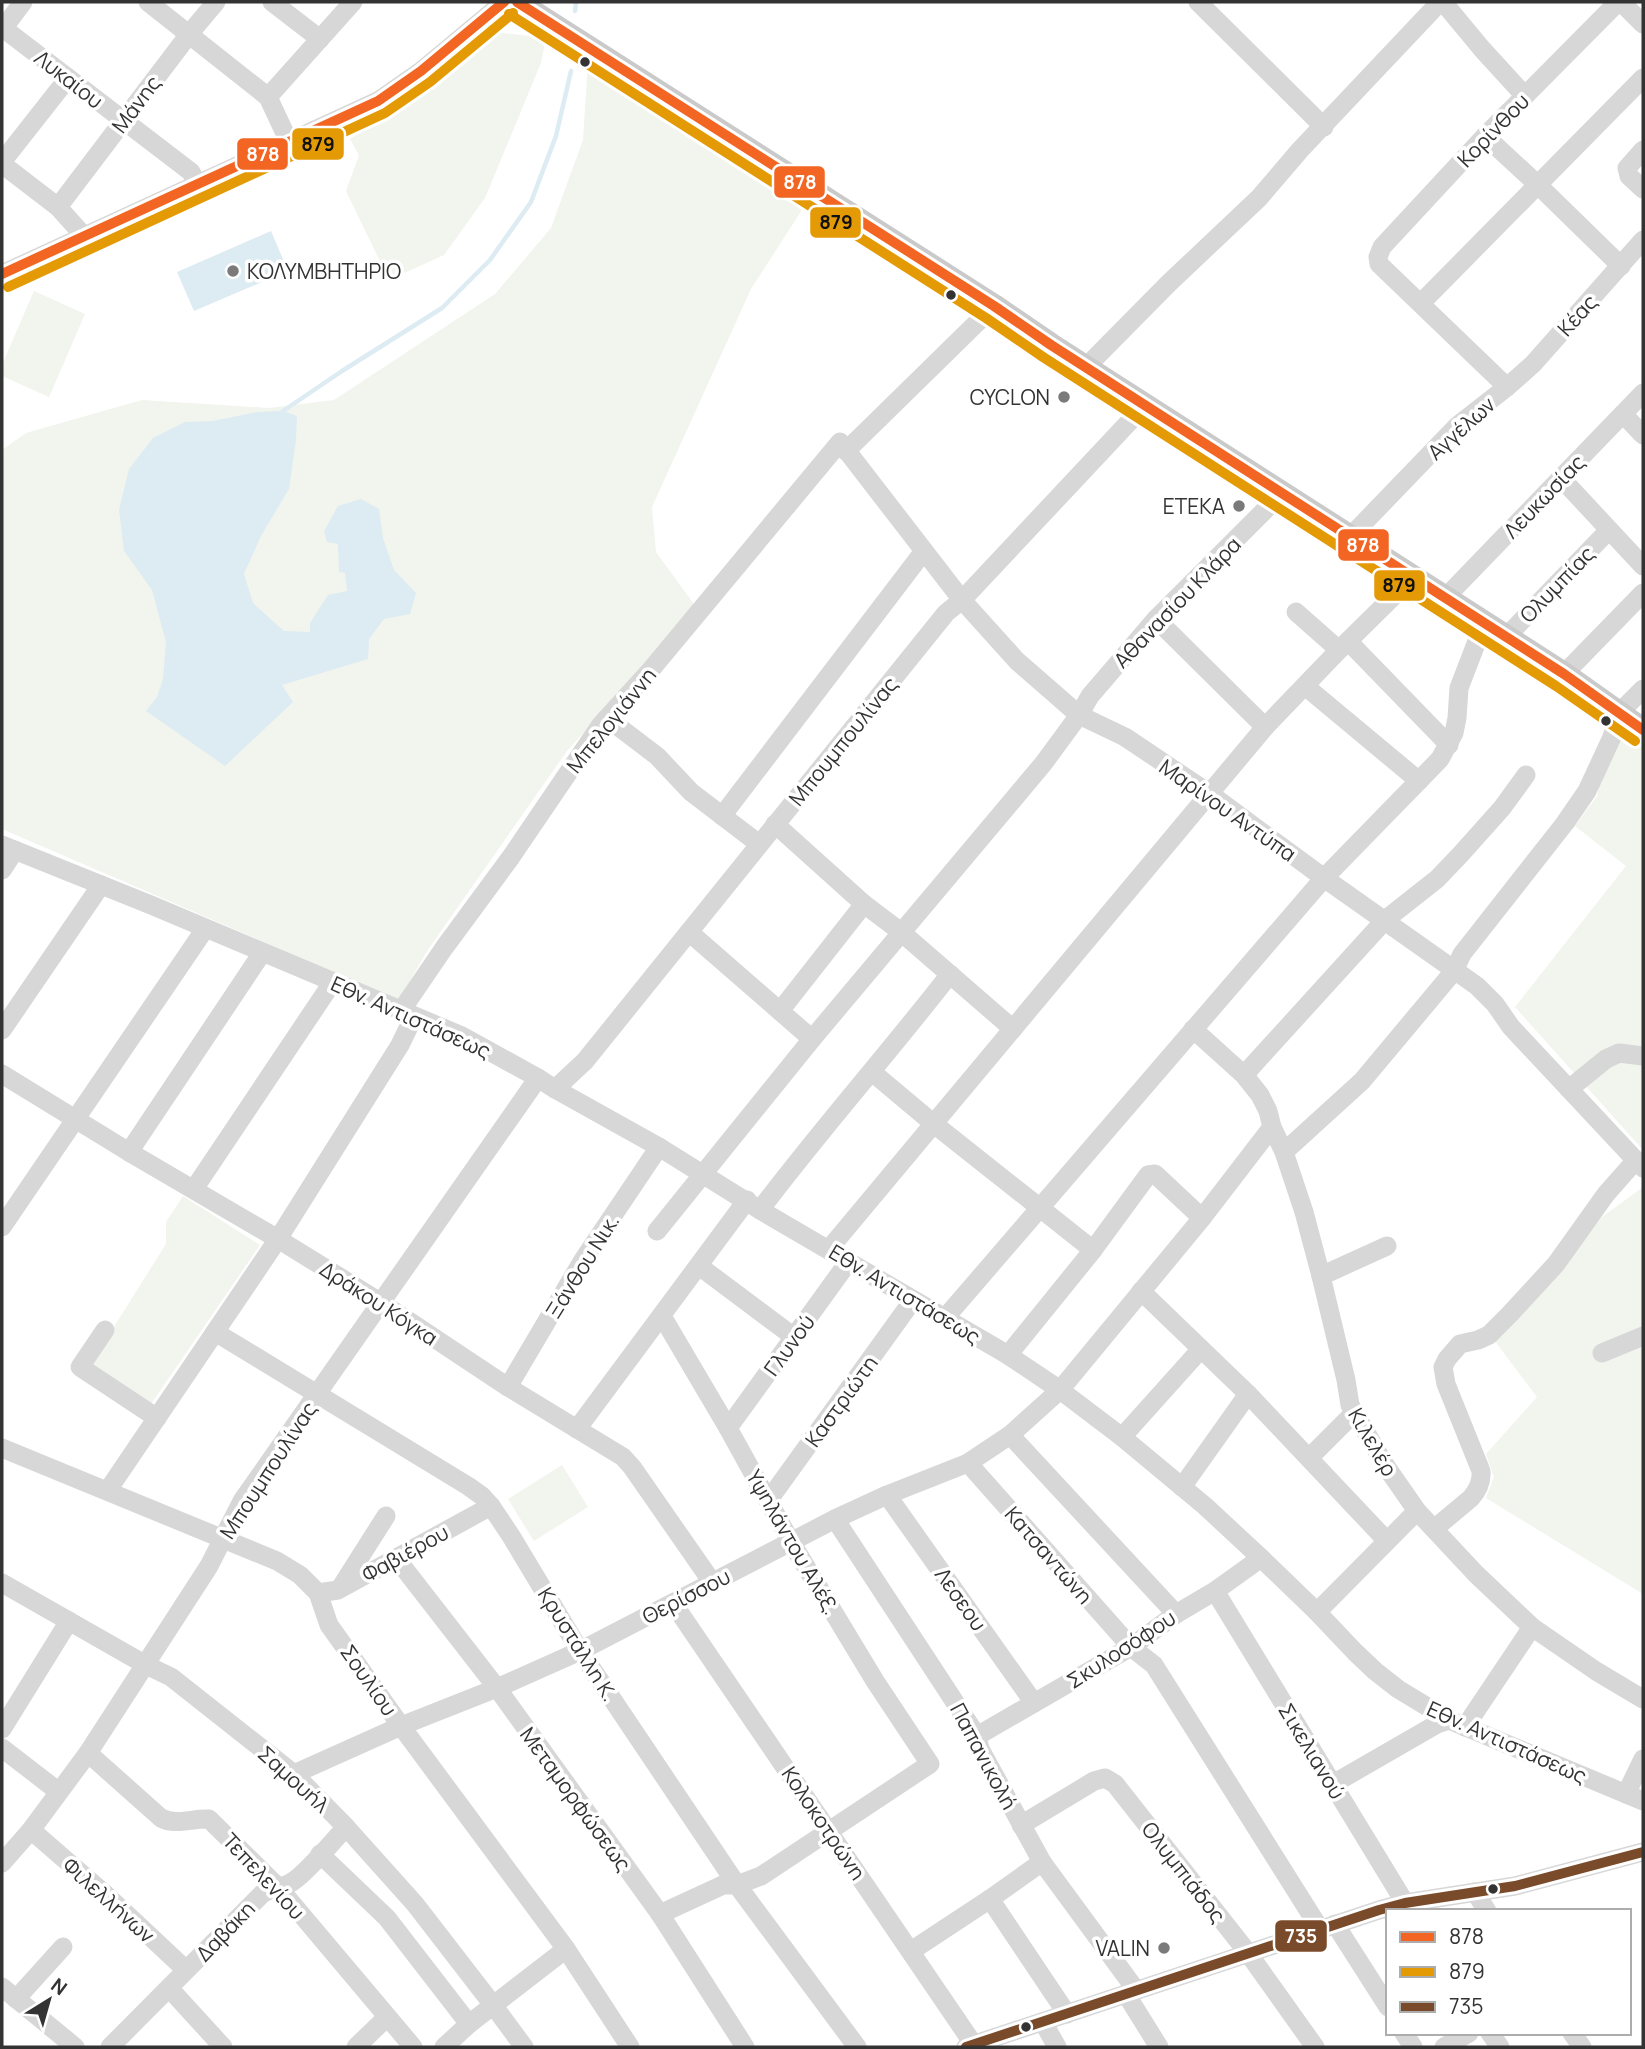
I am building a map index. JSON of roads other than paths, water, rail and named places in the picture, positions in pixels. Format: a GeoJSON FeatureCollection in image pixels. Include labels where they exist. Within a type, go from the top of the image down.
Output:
{"type":"FeatureCollection","features":[{"type":"Feature","properties":{"kind":"main road"},"geometry":{"type":"LineString","coordinates":[[517,2],[1564,674],[1643,730]]}},
{"type":"Feature","properties":{"kind":"street"},"geometry":{"type":"LineString","coordinates":[[3,29],[23,2]]}},
{"type":"Feature","properties":{"kind":"street"},"geometry":{"type":"LineString","coordinates":[[148,2],[268,97],[289,142]]}},
{"type":"Feature","properties":{"kind":"street","name":"Μάνης"},"geometry":{"type":"LineString","coordinates":[[58,207],[216,2]]}},
{"type":"Feature","properties":{"kind":"street"},"geometry":{"type":"LineString","coordinates":[[272,2],[320,39]]}},
{"type":"Feature","properties":{"kind":"street"},"geometry":{"type":"LineString","coordinates":[[268,97],[354,2]]}},
{"type":"Feature","properties":{"kind":"street"},"geometry":{"type":"LineString","coordinates":[[2,274],[378,102],[421,71],[467,32],[473,23],[501,2]]}},
{"type":"Feature","properties":{"kind":"street"},"geometry":{"type":"LineString","coordinates":[[1198,2],[1324,127]]}},
{"type":"Feature","properties":{"kind":"street"},"geometry":{"type":"LineString","coordinates":[[1086,367],[1259,198],[1300,150],[1442,2],[1525,96]]}},
{"type":"Feature","properties":{"kind":"street"},"geometry":{"type":"LineString","coordinates":[[1619,2],[1643,24]]}},
{"type":"Feature","properties":{"kind":"street","name":"Κορίνθου"},"geometry":{"type":"LineString","coordinates":[[1379,264],[1378,257],[1382,247],[1485,136],[1619,2]]}},
{"type":"Feature","properties":{"kind":"street","name":"Λυκαίου"},"geometry":{"type":"LineString","coordinates":[[3,29],[191,172],[197,184]]}},
{"type":"Feature","properties":{"kind":"street"},"geometry":{"type":"LineString","coordinates":[[68,78],[2,163],[58,207],[84,236]]}},
{"type":"Feature","properties":{"kind":"street"},"geometry":{"type":"LineString","coordinates":[[1420,303],[1643,78]]}},
{"type":"Feature","properties":{"kind":"street"},"geometry":{"type":"LineString","coordinates":[[1485,136],[1620,266]]}},
{"type":"Feature","properties":{"kind":"street"},"geometry":{"type":"LineString","coordinates":[[1636,183],[1627,167],[1643,150]]}},
{"type":"Feature","properties":{"kind":"street","name":"Κέας"},"geometry":{"type":"LineString","coordinates":[[1507,387],[1533,364],[1643,240]]}},
{"type":"Feature","properties":{"kind":"street","name":"Αγγέλων"},"geometry":{"type":"LineString","coordinates":[[1350,537],[1457,426],[1507,387],[1379,264]]}},
{"type":"Feature","properties":{"kind":"street","name":"Μπελογιάννη"},"geometry":{"type":"LineString","coordinates":[[108,1490],[278,1238],[400,1045],[407,1014],[607,718],[843,447],[994,306]]}},
{"type":"Feature","properties":{"kind":"street","name":"Λευκωσίας"},"geometry":{"type":"LineString","coordinates":[[1445,598],[1643,393]]}},
{"type":"Feature","properties":{"kind":"street","name":"Μπουμπουλίνας"},"geometry":{"type":"LineString","coordinates":[[555,1089],[585,1061],[946,613],[962,600],[1145,405]]}},
{"type":"Feature","properties":{"kind":"street"},"geometry":{"type":"LineString","coordinates":[[1623,414],[1643,435]]}},
{"type":"Feature","properties":{"kind":"street","name":"Μαρίνου Αντύπα"},"geometry":{"type":"LineString","coordinates":[[843,447],[962,600],[1017,661],[1079,715],[1125,737],[1210,794],[1478,986],[1489,996],[1511,1027],[1640,1164]]}},
{"type":"Feature","properties":{"kind":"street"},"geometry":{"type":"LineString","coordinates":[[1561,478],[1643,566]]}},
{"type":"Feature","properties":{"kind":"street","name":"Αθανασίου Κλάρα"},"geometry":{"type":"LineString","coordinates":[[657,1231],[812,1039],[1043,764],[1090,696],[1156,620],[1282,493]]}},
{"type":"Feature","properties":{"kind":"street","name":"Ολυμπίας"},"geometry":{"type":"LineString","coordinates":[[1506,637],[1609,530]]}},
{"type":"Feature","properties":{"kind":"street"},"geometry":{"type":"LineString","coordinates":[[722,816],[924,551]]}},
{"type":"Feature","properties":{"kind":"street"},"geometry":{"type":"LineString","coordinates":[[829,1249],[1265,727],[1343,645],[1413,578]]}},
{"type":"Feature","properties":{"kind":"street"},"geometry":{"type":"LineString","coordinates":[[1564,674],[1643,593]]}},
{"type":"Feature","properties":{"kind":"street"},"geometry":{"type":"LineString","coordinates":[[1296,612],[1343,645],[1449,745]]}},
{"type":"Feature","properties":{"kind":"street"},"geometry":{"type":"LineString","coordinates":[[1156,620],[1265,727]]}},
{"type":"Feature","properties":{"kind":"street"},"geometry":{"type":"LineString","coordinates":[[945,1318],[1324,878],[1440,760],[1449,745],[1457,718],[1459,688],[1484,623]]}},
{"type":"Feature","properties":{"kind":"street"},"geometry":{"type":"LineString","coordinates":[[1305,685],[1419,781]]}},
{"type":"Feature","properties":{"kind":"street"},"geometry":{"type":"LineString","coordinates":[[1284,1152],[1362,1081],[1454,971],[1462,954],[1587,791],[1612,737],[1619,713],[1643,689]]}},
{"type":"Feature","properties":{"kind":"street"},"geometry":{"type":"LineString","coordinates":[[607,718],[657,756],[691,792],[759,844]]}},
{"type":"Feature","properties":{"kind":"street"},"geometry":{"type":"LineString","coordinates":[[1244,1075],[1385,920],[1437,879],[1502,808],[1526,775]]}},
{"type":"Feature","properties":{"kind":"street"},"geometry":{"type":"LineString","coordinates":[[775,824],[864,904],[901,932],[1013,1029]]}},
{"type":"Feature","properties":{"kind":"street"},"geometry":{"type":"LineString","coordinates":[[2,870],[8,847]]}},
{"type":"Feature","properties":{"kind":"street","name":"Εθν. Αντιστάσεως"},"geometry":{"type":"LineString","coordinates":[[8,847],[484,1047],[659,1147],[1008,1355],[1060,1390],[1182,1487],[1261,1558],[1375,1671],[1398,1689],[1457,1724],[1634,1797]]}},
{"type":"Feature","properties":{"kind":"street"},"geometry":{"type":"LineString","coordinates":[[2,1030],[101,885]]}},
{"type":"Feature","properties":{"kind":"street"},"geometry":{"type":"LineString","coordinates":[[780,1011],[864,904]]}},
{"type":"Feature","properties":{"kind":"street"},"geometry":{"type":"LineString","coordinates":[[2,1227],[205,929]]}},
{"type":"Feature","properties":{"kind":"street"},"geometry":{"type":"LineString","coordinates":[[689,932],[812,1039]]}},
{"type":"Feature","properties":{"kind":"street"},"geometry":{"type":"LineString","coordinates":[[129,1152],[262,953]]}},
{"type":"Feature","properties":{"kind":"street"},"geometry":{"type":"LineString","coordinates":[[578,1429],[699,1266],[753,1205],[788,1173],[950,974]]}},
{"type":"Feature","properties":{"kind":"street"},"geometry":{"type":"LineString","coordinates":[[194,1189],[332,982]]}},
{"type":"Feature","properties":{"kind":"street","name":"Κιλελέρ"},"geometry":{"type":"LineString","coordinates":[[1193,1029],[1244,1075],[1260,1095],[1268,1111],[1304,1212],[1350,1405],[1385,1465],[1417,1511],[1532,1628],[1643,1699]]}},
{"type":"Feature","properties":{"kind":"street"},"geometry":{"type":"LineString","coordinates":[[1569,1089],[1606,1059],[1619,1053],[1643,1056]]}},
{"type":"Feature","properties":{"kind":"street"},"geometry":{"type":"LineString","coordinates":[[872,1072],[933,1124],[1093,1250]]}},
{"type":"Feature","properties":{"kind":"street","name":"Δράκου Κόγκα"},"geometry":{"type":"LineString","coordinates":[[2,1074],[129,1152],[278,1238],[508,1387],[622,1457],[632,1467],[712,1582]]}},
{"type":"Feature","properties":{"kind":"street","name":"Μπουμπουλίνας"},"geometry":{"type":"LineString","coordinates":[[2,1863],[31,1830],[88,1752],[209,1566],[242,1501],[538,1078]]}},
{"type":"Feature","properties":{"kind":"street","name":"Θερίσσου"},"geometry":{"type":"LineString","coordinates":[[294,1774],[580,1651],[835,1519],[968,1463],[1010,1435],[1060,1390],[1202,1219],[1272,1127]]}},
{"type":"Feature","properties":{"kind":"street","name":"Ξάνθου Νικ."},"geometry":{"type":"LineString","coordinates":[[508,1387],[583,1260],[659,1147]]}},
{"type":"Feature","properties":{"kind":"street"},"geometry":{"type":"LineString","coordinates":[[1434,1529],[1471,1498],[1482,1477],[1446,1384],[1443,1367],[1447,1359],[1460,1344],[1489,1335],[1509,1315],[1556,1264],[1606,1194],[1640,1164]]}},
{"type":"Feature","properties":{"kind":"street"},"geometry":{"type":"LineString","coordinates":[[1008,1355],[1093,1250],[1148,1175],[1152,1174],[1202,1219]]}},
{"type":"Feature","properties":{"kind":"street"},"geometry":{"type":"LineString","coordinates":[[1321,1276],[1387,1246]]}},
{"type":"Feature","properties":{"kind":"street","name":"Γλυνού"},"geometry":{"type":"LineString","coordinates":[[727,1428],[849,1261]]}},
{"type":"Feature","properties":{"kind":"street"},"geometry":{"type":"LineString","coordinates":[[699,1266],[794,1337]]}},
{"type":"Feature","properties":{"kind":"street"},"geometry":{"type":"LineString","coordinates":[[1140,1291],[1248,1394],[1387,1541]]}},
{"type":"Feature","properties":{"kind":"street","name":"Καστριώτη"},"geometry":{"type":"LineString","coordinates":[[768,1501],[913,1300]]}},
{"type":"Feature","properties":{"kind":"street","name":"Υψηλάντου Αλέξ."},"geometry":{"type":"LineString","coordinates":[[662,1316],[791,1542],[875,1681],[930,1764],[830,1832]]}},
{"type":"Feature","properties":{"kind":"street"},"geometry":{"type":"LineString","coordinates":[[105,1330],[80,1367],[157,1418]]}},
{"type":"Feature","properties":{"kind":"street","name":"Κρυστάλλη Κ."},"geometry":{"type":"LineString","coordinates":[[215,1332],[468,1486],[491,1506],[580,1651],[737,1885],[857,2047]]}},
{"type":"Feature","properties":{"kind":"street"},"geometry":{"type":"LineString","coordinates":[[1602,1353],[1643,1336]]}},
{"type":"Feature","properties":{"kind":"street"},"geometry":{"type":"LineString","coordinates":[[1122,1437],[1202,1349]]}},
{"type":"Feature","properties":{"kind":"street"},"geometry":{"type":"LineString","coordinates":[[1182,1487],[1248,1394]]}},
{"type":"Feature","properties":{"kind":"street"},"geometry":{"type":"LineString","coordinates":[[1309,1458],[1355,1412]]}},
{"type":"Feature","properties":{"kind":"street"},"geometry":{"type":"LineString","coordinates":[[1010,1435],[1176,1614]]}},
{"type":"Feature","properties":{"kind":"street","name":"Σουλίου"},"geometry":{"type":"LineString","coordinates":[[2,1448],[222,1538],[300,1575],[317,1593],[330,1625],[566,1949],[630,2047]]}},
{"type":"Feature","properties":{"kind":"street","name":"Κατσαντώνη"},"geometry":{"type":"LineString","coordinates":[[968,1463],[1130,1647],[1154,1665],[1328,1926]]}},
{"type":"Feature","properties":{"kind":"street","name":"Λεσεου"},"geometry":{"type":"LineString","coordinates":[[887,1495],[1034,1703]]}},
{"type":"Feature","properties":{"kind":"street","name":"Φαβιέρου"},"geometry":{"type":"LineString","coordinates":[[317,1593],[338,1590],[491,1506]]}},
{"type":"Feature","properties":{"kind":"street"},"geometry":{"type":"LineString","coordinates":[[1317,1612],[1417,1511]]}},
{"type":"Feature","properties":{"kind":"street"},"geometry":{"type":"LineString","coordinates":[[338,1590],[386,1516]]}},
{"type":"Feature","properties":{"kind":"street","name":"Παπανικολή"},"geometry":{"type":"LineString","coordinates":[[835,1519],[977,1736],[980,1749],[1042,1862],[1131,1992],[1159,2047]]}},
{"type":"Feature","properties":{"kind":"street","name":"Μεταμορφώσεως"},"geometry":{"type":"LineString","coordinates":[[396,1558],[497,1688],[660,1914],[745,2047]]}},
{"type":"Feature","properties":{"kind":"street","name":"Σκυλοσόφου"},"geometry":{"type":"LineString","coordinates":[[977,1736],[1130,1647],[1261,1558]]}},
{"type":"Feature","properties":{"kind":"street","name":"Σαμουήλ"},"geometry":{"type":"LineString","coordinates":[[2,1583],[171,1677],[294,1774],[415,1904],[524,2047]]}},
{"type":"Feature","properties":{"kind":"street","name":"Σικελιανού"},"geometry":{"type":"LineString","coordinates":[[1215,1591],[1407,1907]]}},
{"type":"Feature","properties":{"kind":"street","name":"Κολοκοτρώνη"},"geometry":{"type":"LineString","coordinates":[[673,1603],[911,1951],[970,2046]]}},
{"type":"Feature","properties":{"kind":"street"},"geometry":{"type":"LineString","coordinates":[[2,1729],[8,1704],[69,1621]]}},
{"type":"Feature","properties":{"kind":"street"},"geometry":{"type":"LineString","coordinates":[[1332,1784],[1437,1724],[1457,1724],[1532,1628]]}},
{"type":"Feature","properties":{"kind":"street"},"geometry":{"type":"LineString","coordinates":[[2,1748],[59,1792]]}},
{"type":"Feature","properties":{"kind":"street","name":"Τεπελενίου"},"geometry":{"type":"LineString","coordinates":[[88,1752],[169,1823],[197,1818],[209,1819],[279,1888],[413,2047]]}},
{"type":"Feature","properties":{"kind":"street"},"geometry":{"type":"LineString","coordinates":[[1634,1797],[1643,1759]]}},
{"type":"Feature","properties":{"kind":"street","name":"Ολυμπιάδος"},"geometry":{"type":"LineString","coordinates":[[1021,1825],[1094,1781],[1105,1778],[1115,1784],[1248,1953],[1315,2047]]}},
{"type":"Feature","properties":{"kind":"street","name":"Δαβάκη"},"geometry":{"type":"LineString","coordinates":[[110,2047],[262,1894],[295,1881],[346,1827]]}},
{"type":"Feature","properties":{"kind":"street","name":"Φιλελλήνων"},"geometry":{"type":"LineString","coordinates":[[31,1830],[186,1970]]}},
{"type":"Feature","properties":{"kind":"street"},"geometry":{"type":"LineString","coordinates":[[660,1914],[723,1885],[737,1885],[761,1876],[830,1832]]}},
{"type":"Feature","properties":{"kind":"street"},"geometry":{"type":"LineString","coordinates":[[1407,1907],[1515,1886],[1634,1855],[1643,1836]]}},
{"type":"Feature","properties":{"kind":"street"},"geometry":{"type":"LineString","coordinates":[[320,1854],[387,1918],[469,2024]]}},
{"type":"Feature","properties":{"kind":"street"},"geometry":{"type":"LineString","coordinates":[[911,1951],[1042,1862]]}},
{"type":"Feature","properties":{"kind":"street"},"geometry":{"type":"LineString","coordinates":[[1475,1892],[1486,1909]]}},
{"type":"Feature","properties":{"kind":"street"},"geometry":{"type":"LineString","coordinates":[[990,1899],[1066,2014]]}},
{"type":"Feature","properties":{"kind":"street"},"geometry":{"type":"LineString","coordinates":[[970,2046],[1328,1926],[1386,1912]]}},
{"type":"Feature","properties":{"kind":"street"},"geometry":{"type":"LineString","coordinates":[[1328,1926],[1386,2004]]}},
{"type":"Feature","properties":{"kind":"street"},"geometry":{"type":"LineString","coordinates":[[63,1947],[9,1993],[75,2047]]}},
{"type":"Feature","properties":{"kind":"street"},"geometry":{"type":"LineString","coordinates":[[444,2047],[469,2024],[566,1949]]}},
{"type":"Feature","properties":{"kind":"street"},"geometry":{"type":"LineString","coordinates":[[169,1988],[223,2047]]}},
{"type":"Feature","properties":{"kind":"street"},"geometry":{"type":"LineString","coordinates":[[356,2047],[387,2017]]}},
{"type":"Feature","properties":{"kind":"street"},"geometry":{"type":"LineString","coordinates":[[1043,2022],[1057,2047]]}},
{"type":"Feature","properties":{"kind":"street"},"geometry":{"type":"LineString","coordinates":[[1444,2047],[1465,2035]]}},
{"type":"Feature","properties":{"kind":"waterway"},"geometry":{"type":"LineString","coordinates":[[575,11],[576,2]]}},
{"type":"Feature","properties":{"kind":"waterway"},"geometry":{"type":"LineString","coordinates":[[283,411],[442,308],[490,260],[531,202],[556,136],[571,71]]}},
{"type":"Feature","properties":{"kind":"place","name":"ΚΟΛΥΜΒΗΤΗΡΙΟ"},"geometry":{"type":"Point","coordinates":[233,271]}},
{"type":"Feature","properties":{"kind":"place","name":"CYCLON"},"geometry":{"type":"Point","coordinates":[1064,397]}},
{"type":"Feature","properties":{"kind":"place","name":"ΕΤΕΚΑ"},"geometry":{"type":"Point","coordinates":[1239,506]}},
{"type":"Feature","properties":{"kind":"place","name":"VALIN"},"geometry":{"type":"Point","coordinates":[1164,1948]}}]}
